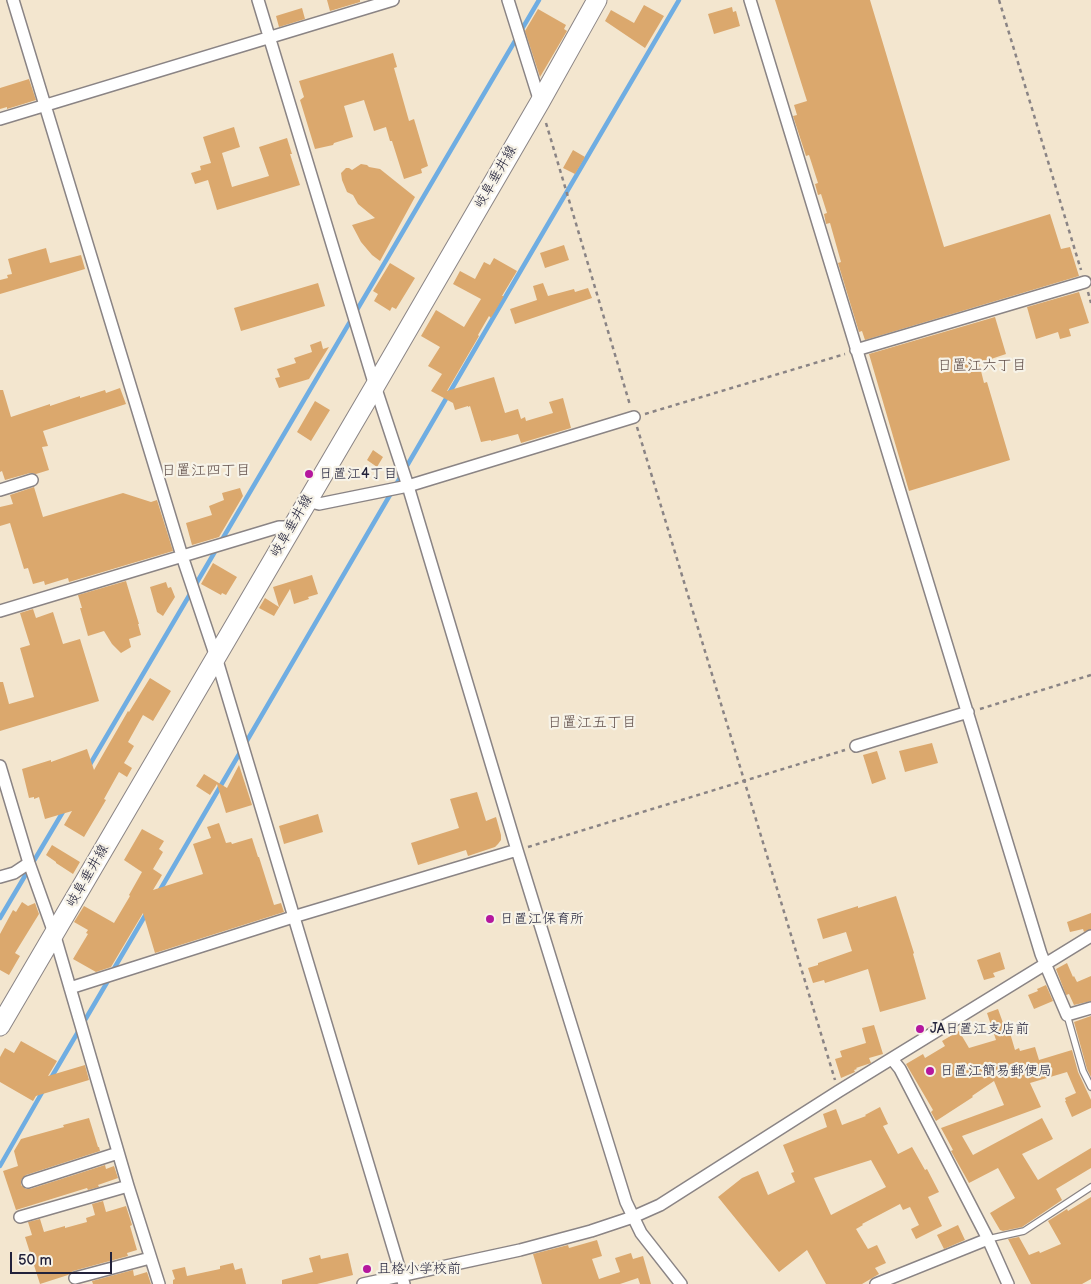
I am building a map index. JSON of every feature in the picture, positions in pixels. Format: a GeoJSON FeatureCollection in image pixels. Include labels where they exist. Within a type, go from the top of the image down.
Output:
{"type":"FeatureCollection","features":[{"type":"Feature","properties":{"kind":"main road","name":"岐阜垂井線"},"geometry":{"type":"LineString","coordinates":[[0,1026],[375,386],[597,0]]}},
{"type":"Feature","properties":{"kind":"street"},"geometry":{"type":"LineString","coordinates":[[13,0],[182,556],[216,657],[403,1280]]}},
{"type":"Feature","properties":{"kind":"street"},"geometry":{"type":"LineString","coordinates":[[258,0],[623,1192],[641,1233],[681,1284]]}},
{"type":"Feature","properties":{"kind":"street"},"geometry":{"type":"LineString","coordinates":[[0,119],[393,0]]}},
{"type":"Feature","properties":{"kind":"street"},"geometry":{"type":"LineString","coordinates":[[508,0],[540,102]]}},
{"type":"Feature","properties":{"kind":"street"},"geometry":{"type":"LineString","coordinates":[[750,0],[1041,954],[1068,1015],[1091,1008]]}},
{"type":"Feature","properties":{"kind":"street"},"geometry":{"type":"LineString","coordinates":[[856,350],[1085,282]]}},
{"type":"Feature","properties":{"kind":"street"},"geometry":{"type":"LineString","coordinates":[[306,501],[319,504],[408,486],[634,417]]}},
{"type":"Feature","properties":{"kind":"street"},"geometry":{"type":"LineString","coordinates":[[0,490],[32,480]]}},
{"type":"Feature","properties":{"kind":"street"},"geometry":{"type":"LineString","coordinates":[[0,611],[279,527],[291,527]]}},
{"type":"Feature","properties":{"kind":"street"},"geometry":{"type":"LineString","coordinates":[[856,746],[968,712]]}},
{"type":"Feature","properties":{"kind":"street"},"geometry":{"type":"LineString","coordinates":[[0,766],[29,863],[54,933],[118,1153],[159,1284]]}},
{"type":"Feature","properties":{"kind":"street"},"geometry":{"type":"LineString","coordinates":[[70,988],[293,917],[517,850]]}},
{"type":"Feature","properties":{"kind":"street"},"geometry":{"type":"LineString","coordinates":[[0,877],[14,873],[29,863]]}},
{"type":"Feature","properties":{"kind":"street"},"geometry":{"type":"LineString","coordinates":[[363,1284],[403,1280],[520,1250],[591,1231],[633,1217],[660,1205],[839,1091],[1091,936]]}},
{"type":"Feature","properties":{"kind":"street"},"geometry":{"type":"LineString","coordinates":[[892,1059],[900,1069],[988,1239],[1008,1284]]}},
{"type":"Feature","properties":{"kind":"street"},"geometry":{"type":"LineString","coordinates":[[28,1182],[118,1153]]}},
{"type":"Feature","properties":{"kind":"street"},"geometry":{"type":"LineString","coordinates":[[20,1218],[128,1186]]}},
{"type":"Feature","properties":{"kind":"street"},"geometry":{"type":"LineString","coordinates":[[876,1284],[988,1239]]}},
{"type":"Feature","properties":{"kind":"street"},"geometry":{"type":"LineString","coordinates":[[75,1278],[150,1258]]}},
{"type":"Feature","properties":{"kind":"lane"},"geometry":{"type":"LineString","coordinates":[[1068,1015],[1083,1071],[1091,1087]]}},
{"type":"Feature","properties":{"kind":"lane"},"geometry":{"type":"LineString","coordinates":[[988,1239],[1024,1231],[1091,1187]]}},
{"type":"Feature","properties":{"kind":"path"},"geometry":{"type":"LineString","coordinates":[[998,0],[1085,282]]}},
{"type":"Feature","properties":{"kind":"path"},"geometry":{"type":"LineString","coordinates":[[540,102],[839,1091]]}},
{"type":"Feature","properties":{"kind":"path"},"geometry":{"type":"LineString","coordinates":[[634,417],[856,350]]}},
{"type":"Feature","properties":{"kind":"path"},"geometry":{"type":"LineString","coordinates":[[968,712],[1091,675]]}},
{"type":"Feature","properties":{"kind":"path"},"geometry":{"type":"LineString","coordinates":[[517,850],[856,746]]}},
{"type":"Feature","properties":{"kind":"building"},"geometry":{"type":"Polygon","coordinates":[[[327,0],[360,0],[360,2],[330,11],[327,0]]]}},
{"type":"Feature","properties":{"kind":"building"},"geometry":{"type":"Polygon","coordinates":[[[775,0],[870,0],[944,247],[1050,214],[1061,249],[1070,247],[1079,276],[865,340],[862,331],[859,332],[838,263],[841,262],[830,223],[826,224],[824,214],[827,213],[821,194],[818,195],[815,184],[818,183],[809,155],[806,156],[793,116],[797,115],[794,105],[807,101],[775,0]]]}},
{"type":"Feature","properties":{"kind":"building"},"geometry":{"type":"Polygon","coordinates":[[[644,5],[664,16],[645,48],[605,21],[611,10],[634,23],[644,5]]]}},
{"type":"Feature","properties":{"kind":"building"},"geometry":{"type":"Polygon","coordinates":[[[732,7],[733,12],[736,11],[740,26],[714,34],[708,14],[732,7]]]}},
{"type":"Feature","properties":{"kind":"building"},"geometry":{"type":"Polygon","coordinates":[[[302,8],[305,19],[279,27],[276,16],[302,8]]]}},
{"type":"Feature","properties":{"kind":"building"},"geometry":{"type":"Polygon","coordinates":[[[538,9],[566,25],[564,29],[567,31],[540,77],[525,31],[538,9]]]}},
{"type":"Feature","properties":{"kind":"building"},"geometry":{"type":"Polygon","coordinates":[[[393,53],[397,67],[394,68],[409,121],[414,119],[428,166],[421,169],[422,173],[404,179],[386,127],[374,131],[364,100],[344,106],[353,137],[333,145],[315,149],[300,100],[304,97],[299,81],[393,53]]]}},
{"type":"Feature","properties":{"kind":"building"},"geometry":{"type":"Polygon","coordinates":[[[29,79],[36,100],[7,109],[7,107],[0,109],[0,88],[29,79]]]}},
{"type":"Feature","properties":{"kind":"building"},"geometry":{"type":"Polygon","coordinates":[[[234,127],[240,147],[222,153],[232,187],[269,176],[259,147],[287,138],[300,185],[217,210],[208,180],[195,184],[191,173],[201,170],[200,166],[211,163],[203,137],[234,127]]]}},
{"type":"Feature","properties":{"kind":"building"},"geometry":{"type":"Polygon","coordinates":[[[573,150],[585,157],[575,174],[563,168],[573,150]]]}},
{"type":"Feature","properties":{"kind":"building"},"geometry":{"type":"Polygon","coordinates":[[[361,164],[380,169],[415,197],[380,261],[361,242],[352,225],[375,218],[358,204],[353,195],[347,192],[342,180],[341,173],[346,168],[352,170],[361,164]]]}},
{"type":"Feature","properties":{"kind":"building"},"geometry":{"type":"Polygon","coordinates":[[[564,245],[569,260],[545,268],[540,253],[564,245]]]}},
{"type":"Feature","properties":{"kind":"building"},"geometry":{"type":"Polygon","coordinates":[[[46,248],[50,263],[81,255],[85,269],[0,294],[0,280],[8,278],[7,275],[12,274],[8,259],[46,248]]]}},
{"type":"Feature","properties":{"kind":"building"},"geometry":{"type":"Polygon","coordinates":[[[494,258],[517,271],[491,318],[489,316],[447,391],[494,377],[505,413],[518,409],[521,419],[525,417],[526,421],[553,413],[549,402],[563,398],[571,428],[521,443],[518,434],[481,442],[470,406],[455,410],[453,403],[431,391],[442,374],[428,366],[440,347],[421,336],[436,310],[464,327],[481,299],[453,284],[460,271],[475,279],[484,262],[490,265],[494,258]]]}},
{"type":"Feature","properties":{"kind":"building"},"geometry":{"type":"Polygon","coordinates":[[[390,263],[415,278],[396,309],[392,307],[390,311],[374,301],[378,294],[373,291],[390,263]]]}},
{"type":"Feature","properties":{"kind":"building"},"geometry":{"type":"Polygon","coordinates":[[[318,283],[325,306],[241,331],[234,308],[318,283]]]}},
{"type":"Feature","properties":{"kind":"building"},"geometry":{"type":"Polygon","coordinates":[[[543,283],[548,296],[574,289],[575,292],[588,288],[592,298],[515,324],[510,309],[537,300],[533,286],[543,283]]]}},
{"type":"Feature","properties":{"kind":"building"},"geometry":{"type":"Polygon","coordinates":[[[1079,292],[1089,323],[1069,329],[1071,336],[1060,339],[1058,332],[1036,339],[1027,307],[1079,292]]]}},
{"type":"Feature","properties":{"kind":"building"},"geometry":{"type":"Polygon","coordinates":[[[995,317],[1006,354],[979,363],[984,383],[987,382],[1010,460],[909,491],[869,354],[995,317]]]}},
{"type":"Feature","properties":{"kind":"building"},"geometry":{"type":"Polygon","coordinates":[[[321,341],[323,349],[329,347],[309,379],[279,388],[275,378],[280,377],[277,369],[296,363],[294,358],[312,352],[310,345],[321,341]]]}},
{"type":"Feature","properties":{"kind":"building"},"geometry":{"type":"Polygon","coordinates":[[[120,388],[126,404],[43,431],[48,446],[42,447],[49,470],[5,480],[2,471],[0,472],[0,390],[3,390],[11,417],[80,396],[80,398],[105,390],[106,393],[120,388]]]}},
{"type":"Feature","properties":{"kind":"building"},"geometry":{"type":"Polygon","coordinates":[[[315,401],[330,410],[311,441],[297,432],[315,401]]]}},
{"type":"Feature","properties":{"kind":"building"},"geometry":{"type":"Polygon","coordinates":[[[373,450],[383,457],[377,467],[367,460],[373,450]]]}},
{"type":"Feature","properties":{"kind":"building"},"geometry":{"type":"Polygon","coordinates":[[[34,487],[43,517],[123,493],[151,502],[157,500],[173,551],[69,582],[68,578],[45,585],[44,581],[33,584],[28,568],[24,569],[10,523],[0,526],[0,507],[13,504],[10,495],[34,487]]]}},
{"type":"Feature","properties":{"kind":"building"},"geometry":{"type":"Polygon","coordinates":[[[240,488],[243,496],[219,537],[192,545],[186,523],[212,515],[209,506],[224,500],[222,493],[240,488]]]}},
{"type":"Feature","properties":{"kind":"building"},"geometry":{"type":"Polygon","coordinates":[[[213,563],[237,577],[226,595],[222,593],[221,595],[201,584],[213,563]]]}},
{"type":"Feature","properties":{"kind":"building"},"geometry":{"type":"Polygon","coordinates":[[[312,575],[318,594],[294,604],[290,589],[274,616],[259,608],[265,598],[279,607],[273,587],[312,575]]]}},
{"type":"Feature","properties":{"kind":"building"},"geometry":{"type":"Polygon","coordinates":[[[126,581],[141,635],[129,639],[131,647],[121,653],[112,644],[104,631],[88,636],[78,595],[126,581]]]}},
{"type":"Feature","properties":{"kind":"building"},"geometry":{"type":"Polygon","coordinates":[[[166,582],[168,588],[171,587],[175,597],[163,616],[157,612],[150,587],[166,582]]]}},
{"type":"Feature","properties":{"kind":"building"},"geometry":{"type":"Polygon","coordinates":[[[33,609],[36,618],[53,612],[63,644],[80,639],[99,701],[0,731],[0,682],[3,682],[9,704],[34,697],[20,648],[30,645],[20,613],[33,609]]]}},
{"type":"Feature","properties":{"kind":"building"},"geometry":{"type":"Polygon","coordinates":[[[150,678],[171,691],[153,721],[143,715],[128,742],[134,746],[124,763],[132,768],[127,777],[119,772],[104,799],[106,800],[84,837],[64,825],[72,811],[45,819],[39,797],[29,798],[22,769],[51,760],[51,762],[87,749],[94,770],[128,711],[150,678]]]}},
{"type":"Feature","properties":{"kind":"building"},"geometry":{"type":"Polygon","coordinates":[[[932,743],[938,763],[905,772],[899,751],[932,743]]]}},
{"type":"Feature","properties":{"kind":"building"},"geometry":{"type":"Polygon","coordinates":[[[877,751],[886,779],[872,784],[863,755],[877,751]]]}},
{"type":"Feature","properties":{"kind":"building"},"geometry":{"type":"Polygon","coordinates":[[[239,765],[252,805],[226,813],[217,784],[210,795],[196,786],[204,774],[227,788],[239,765]]]}},
{"type":"Feature","properties":{"kind":"building"},"geometry":{"type":"Polygon","coordinates":[[[477,792],[486,821],[496,817],[501,835],[501,840],[498,844],[495,847],[468,856],[466,850],[418,865],[411,843],[459,828],[450,799],[477,792]]]}},
{"type":"Feature","properties":{"kind":"building"},"geometry":{"type":"Polygon","coordinates":[[[318,814],[323,832],[284,844],[279,826],[318,814]]]}},
{"type":"Feature","properties":{"kind":"building"},"geometry":{"type":"Polygon","coordinates":[[[219,823],[226,843],[231,842],[232,844],[252,838],[274,905],[281,903],[284,912],[155,953],[143,913],[111,967],[96,972],[73,959],[88,934],[86,933],[88,930],[74,922],[84,906],[114,923],[130,896],[142,872],[124,860],[142,829],[164,841],[159,849],[163,852],[153,869],[162,875],[153,890],[203,874],[193,844],[211,838],[207,827],[219,823]]]}},
{"type":"Feature","properties":{"kind":"building"},"geometry":{"type":"Polygon","coordinates":[[[52,845],[80,862],[73,874],[46,855],[52,845]]]}},
{"type":"Feature","properties":{"kind":"building"},"geometry":{"type":"Polygon","coordinates":[[[896,896],[926,999],[880,1012],[868,969],[825,983],[824,980],[813,983],[808,968],[852,951],[846,932],[823,939],[817,919],[896,896]]]}},
{"type":"Feature","properties":{"kind":"building"},"geometry":{"type":"Polygon","coordinates":[[[22,902],[28,906],[35,903],[39,914],[15,953],[20,956],[9,975],[0,970],[0,934],[13,910],[16,912],[22,902]]]}},
{"type":"Feature","properties":{"kind":"building"},"geometry":{"type":"Polygon","coordinates":[[[1091,913],[1091,929],[1084,932],[1083,929],[1070,932],[1067,922],[1091,913]]]}},
{"type":"Feature","properties":{"kind":"building"},"geometry":{"type":"Polygon","coordinates":[[[1000,952],[1005,969],[993,973],[995,977],[984,980],[977,960],[1000,952]]]}},
{"type":"Feature","properties":{"kind":"building"},"geometry":{"type":"Polygon","coordinates":[[[1067,963],[1077,982],[1091,976],[1091,1001],[1074,1005],[1069,994],[1066,995],[1056,969],[1067,963]]]}},
{"type":"Feature","properties":{"kind":"building"},"geometry":{"type":"Polygon","coordinates":[[[1046,985],[1053,1001],[1034,1009],[1028,995],[1046,985]]]}},
{"type":"Feature","properties":{"kind":"building"},"geometry":{"type":"Polygon","coordinates":[[[998,1009],[1007,1034],[1010,1033],[1015,1050],[1019,1048],[1020,1051],[1035,1047],[1039,1060],[1072,1050],[1078,1072],[1091,1100],[1091,1108],[1072,1117],[1065,1098],[1076,1093],[1067,1072],[1030,1083],[1041,1107],[962,1136],[973,1155],[1042,1118],[1053,1139],[1022,1154],[1038,1180],[1091,1148],[1091,1168],[1056,1189],[1062,1200],[1022,1227],[1003,1231],[1000,1230],[990,1213],[1015,1198],[998,1168],[969,1183],[951,1151],[953,1150],[941,1128],[1004,1105],[994,1081],[936,1121],[931,1112],[933,1110],[906,1064],[923,1054],[925,1058],[945,1046],[942,1041],[959,1031],[969,1048],[996,1040],[987,1013],[998,1009]]]}},
{"type":"Feature","properties":{"kind":"building"},"geometry":{"type":"Polygon","coordinates":[[[1091,1016],[1091,1077],[1074,1022],[1091,1016]]]}},
{"type":"Feature","properties":{"kind":"building"},"geometry":{"type":"Polygon","coordinates":[[[874,1025],[883,1054],[869,1058],[871,1063],[856,1068],[855,1072],[841,1078],[835,1059],[842,1057],[840,1051],[866,1043],[862,1028],[874,1025]]]}},
{"type":"Feature","properties":{"kind":"building"},"geometry":{"type":"Polygon","coordinates":[[[21,1041],[57,1061],[48,1076],[85,1065],[89,1080],[36,1096],[33,1101],[0,1082],[0,1057],[5,1048],[14,1053],[21,1041]]]}},
{"type":"Feature","properties":{"kind":"building"},"geometry":{"type":"Polygon","coordinates":[[[880,1107],[888,1124],[883,1126],[898,1154],[912,1147],[925,1170],[927,1169],[939,1192],[928,1197],[942,1226],[916,1239],[911,1229],[919,1225],[910,1207],[903,1210],[900,1204],[862,1224],[856,1229],[868,1249],[877,1245],[886,1263],[875,1268],[879,1274],[862,1284],[826,1284],[807,1250],[779,1272],[718,1197],[742,1178],[758,1171],[768,1195],[795,1182],[791,1173],[794,1172],[783,1145],[827,1127],[823,1114],[836,1109],[842,1125],[880,1107]],[[871,1160],[814,1178],[831,1215],[886,1187],[871,1160]]]}},
{"type":"Feature","properties":{"kind":"building"},"geometry":{"type":"Polygon","coordinates":[[[89,1118],[100,1151],[26,1175],[21,1180],[21,1185],[26,1189],[30,1189],[105,1165],[106,1169],[114,1166],[118,1178],[98,1185],[99,1187],[88,1190],[87,1188],[16,1210],[3,1171],[18,1166],[14,1151],[21,1139],[89,1118]]]}},
{"type":"Feature","properties":{"kind":"building"},"geometry":{"type":"Polygon","coordinates":[[[1091,1197],[1091,1279],[1082,1284],[1031,1284],[1008,1239],[1019,1237],[1029,1255],[1039,1251],[1040,1253],[1061,1244],[1048,1221],[1091,1197]]]}},
{"type":"Feature","properties":{"kind":"building"},"geometry":{"type":"Polygon","coordinates":[[[103,1201],[106,1212],[126,1206],[137,1250],[127,1253],[128,1256],[73,1271],[68,1275],[40,1284],[25,1237],[32,1235],[28,1222],[40,1219],[44,1232],[87,1222],[86,1218],[95,1215],[92,1204],[103,1201]]]}},
{"type":"Feature","properties":{"kind":"building"},"geometry":{"type":"Polygon","coordinates":[[[958,1225],[965,1240],[944,1249],[937,1235],[958,1225]]]}},
{"type":"Feature","properties":{"kind":"building"},"geometry":{"type":"Polygon","coordinates":[[[597,1240],[602,1256],[592,1259],[599,1279],[620,1272],[615,1258],[631,1253],[633,1259],[643,1256],[651,1284],[640,1284],[638,1278],[620,1284],[542,1284],[533,1254],[568,1245],[569,1248],[597,1240]]]}},
{"type":"Feature","properties":{"kind":"building"},"geometry":{"type":"Polygon","coordinates":[[[348,1253],[353,1275],[317,1284],[282,1284],[282,1280],[313,1272],[309,1258],[320,1255],[321,1259],[348,1253]]]}},
{"type":"Feature","properties":{"kind":"building"},"geometry":{"type":"Polygon","coordinates":[[[233,1263],[235,1270],[242,1268],[246,1284],[173,1284],[175,1279],[172,1270],[185,1267],[187,1276],[220,1269],[220,1266],[233,1263]]]}},
{"type":"Feature","properties":{"kind":"building"},"geometry":{"type":"Polygon","coordinates":[[[133,1270],[134,1276],[147,1272],[151,1284],[93,1284],[92,1281],[133,1270]]]}},
{"type":"Feature","properties":{"kind":"waterway"},"geometry":{"type":"LineString","coordinates":[[89,766],[539,0]]}},
{"type":"Feature","properties":{"kind":"waterway"},"geometry":{"type":"LineString","coordinates":[[160,890],[679,0]]}},
{"type":"Feature","properties":{"kind":"waterway"},"geometry":{"type":"LineString","coordinates":[[0,918],[64,810]]}},
{"type":"Feature","properties":{"kind":"waterway"},"geometry":{"type":"LineString","coordinates":[[112,972],[146,914]]}},
{"type":"Feature","properties":{"kind":"waterway"},"geometry":{"type":"LineString","coordinates":[[51,1078],[109,979]]}},
{"type":"Feature","properties":{"kind":"waterway"},"geometry":{"type":"LineString","coordinates":[[0,1166],[44,1089]]}},
{"type":"Feature","properties":{"kind":"place","name":"日置江4丁目"},"geometry":{"type":"Point","coordinates":[309,474]}},
{"type":"Feature","properties":{"kind":"place","name":"日置江保育所"},"geometry":{"type":"Point","coordinates":[490,919]}},
{"type":"Feature","properties":{"kind":"place","name":"JA日置江支店前"},"geometry":{"type":"Point","coordinates":[920,1029]}},
{"type":"Feature","properties":{"kind":"place","name":"日置江簡易郵便局"},"geometry":{"type":"Point","coordinates":[930,1071]}},
{"type":"Feature","properties":{"kind":"place","name":"且格小学校前"},"geometry":{"type":"Point","coordinates":[367,1269]}},
{"type":"Feature","properties":{"kind":"district","name":"日置江六丁目"},"geometry":{"type":"Point","coordinates":[982,366]}},
{"type":"Feature","properties":{"kind":"district","name":"日置江四丁目"},"geometry":{"type":"Point","coordinates":[206,471]}},
{"type":"Feature","properties":{"kind":"district","name":"日置江五丁目"},"geometry":{"type":"Point","coordinates":[592,723]}}]}
